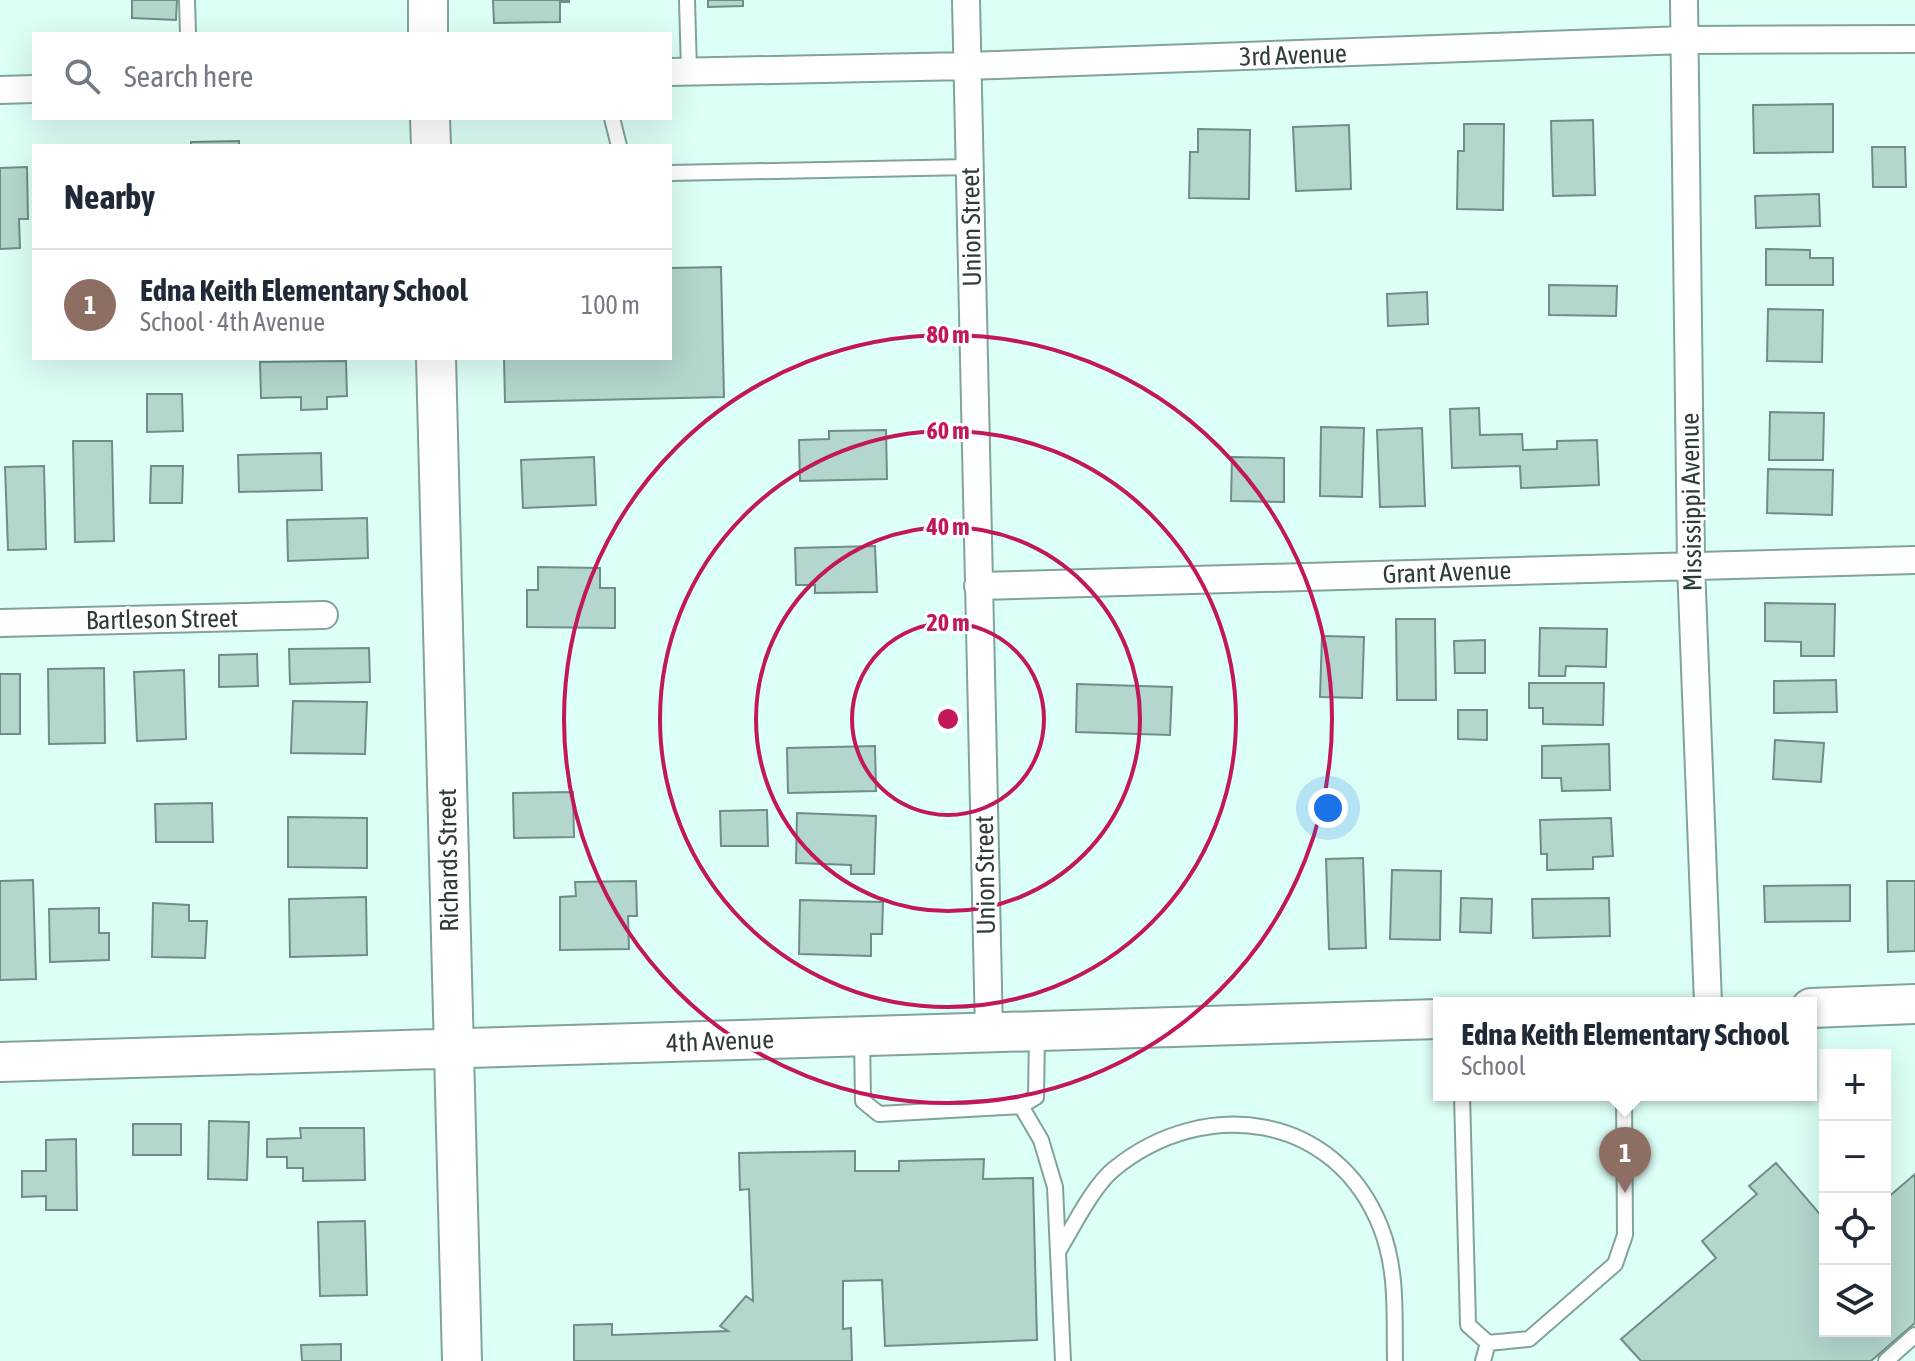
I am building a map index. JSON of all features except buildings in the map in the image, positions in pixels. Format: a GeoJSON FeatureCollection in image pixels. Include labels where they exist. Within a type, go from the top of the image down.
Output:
{"type":"FeatureCollection","features":[{"type":"Feature","properties":{"kind":"street"},"geometry":{"type":"LineString","coordinates":[[428,0],[428,32]]}},
{"type":"Feature","properties":{"kind":"street","name":"Union Street"},"geometry":{"type":"LineString","coordinates":[[966,0],[989,1031]]}},
{"type":"Feature","properties":{"kind":"street","name":"Mississippi Avenue"},"geometry":{"type":"LineString","coordinates":[[1684,0],[1691,565],[1708,997]]}},
{"type":"Feature","properties":{"kind":"street","name":"3rd Avenue"},"geometry":{"type":"LineString","coordinates":[[679,71],[967,66],[1685,40],[1915,39]]}},
{"type":"Feature","properties":{"kind":"street"},"geometry":{"type":"LineString","coordinates":[[0,90],[32,89]]}},
{"type":"Feature","properties":{"kind":"street"},"geometry":{"type":"LineString","coordinates":[[430,120],[431,144]]}},
{"type":"Feature","properties":{"kind":"street","name":"Richards Street"},"geometry":{"type":"LineString","coordinates":[[436,360],[462,1361]]}},
{"type":"Feature","properties":{"kind":"street","name":"Grant Avenue"},"geometry":{"type":"LineString","coordinates":[[978,586],[1915,560]]}},
{"type":"Feature","properties":{"kind":"street","name":"Bartleson Street"},"geometry":{"type":"LineString","coordinates":[[0,623],[324,615]]}},
{"type":"Feature","properties":{"kind":"street"},"geometry":{"type":"LineString","coordinates":[[1817,1008],[1915,1004]]}},
{"type":"Feature","properties":{"kind":"street","name":"4th Avenue"},"geometry":{"type":"LineString","coordinates":[[0,1062],[1433,1019]]}},
{"type":"Feature","properties":{"kind":"lane"},"geometry":{"type":"LineString","coordinates":[[187,0],[188,32]]}},
{"type":"Feature","properties":{"kind":"lane"},"geometry":{"type":"LineString","coordinates":[[679,71],[687,0]]}},
{"type":"Feature","properties":{"kind":"lane"},"geometry":{"type":"LineString","coordinates":[[612,120],[618,144]]}},
{"type":"Feature","properties":{"kind":"lane"},"geometry":{"type":"LineString","coordinates":[[672,173],[969,167]]}},
{"type":"Feature","properties":{"kind":"lane"},"geometry":{"type":"LineString","coordinates":[[862,1036],[863,1101],[879,1114],[1021,1106],[1036,1097],[1037,1030]]}},
{"type":"Feature","properties":{"kind":"lane"},"geometry":{"type":"LineString","coordinates":[[1462,1101],[1468,1325],[1488,1343],[1529,1339],[1615,1264],[1625,1235],[1624,1101]]}},
{"type":"Feature","properties":{"kind":"lane"},"geometry":{"type":"LineString","coordinates":[[1021,1106],[1049,1159],[1055,1187],[1063,1361]]}},
{"type":"Feature","properties":{"kind":"lane"},"geometry":{"type":"LineString","coordinates":[[1059,1250],[1110,1172],[1150,1144],[1197,1126],[1246,1124],[1285,1133],[1327,1154],[1363,1191],[1370,1204],[1382,1230],[1396,1285],[1395,1361]]}},
{"type":"Feature","properties":{"kind":"lane"},"geometry":{"type":"LineString","coordinates":[[1886,1361],[1915,1335]]}},
{"type":"Feature","properties":{"kind":"lane"},"geometry":{"type":"LineString","coordinates":[[1483,1361],[1488,1343]]}},
{"type":"Feature","properties":{"kind":"place","name":"Edna Keith Elementary School"},"geometry":{"type":"Point","coordinates":[1625,1193]}}]}
